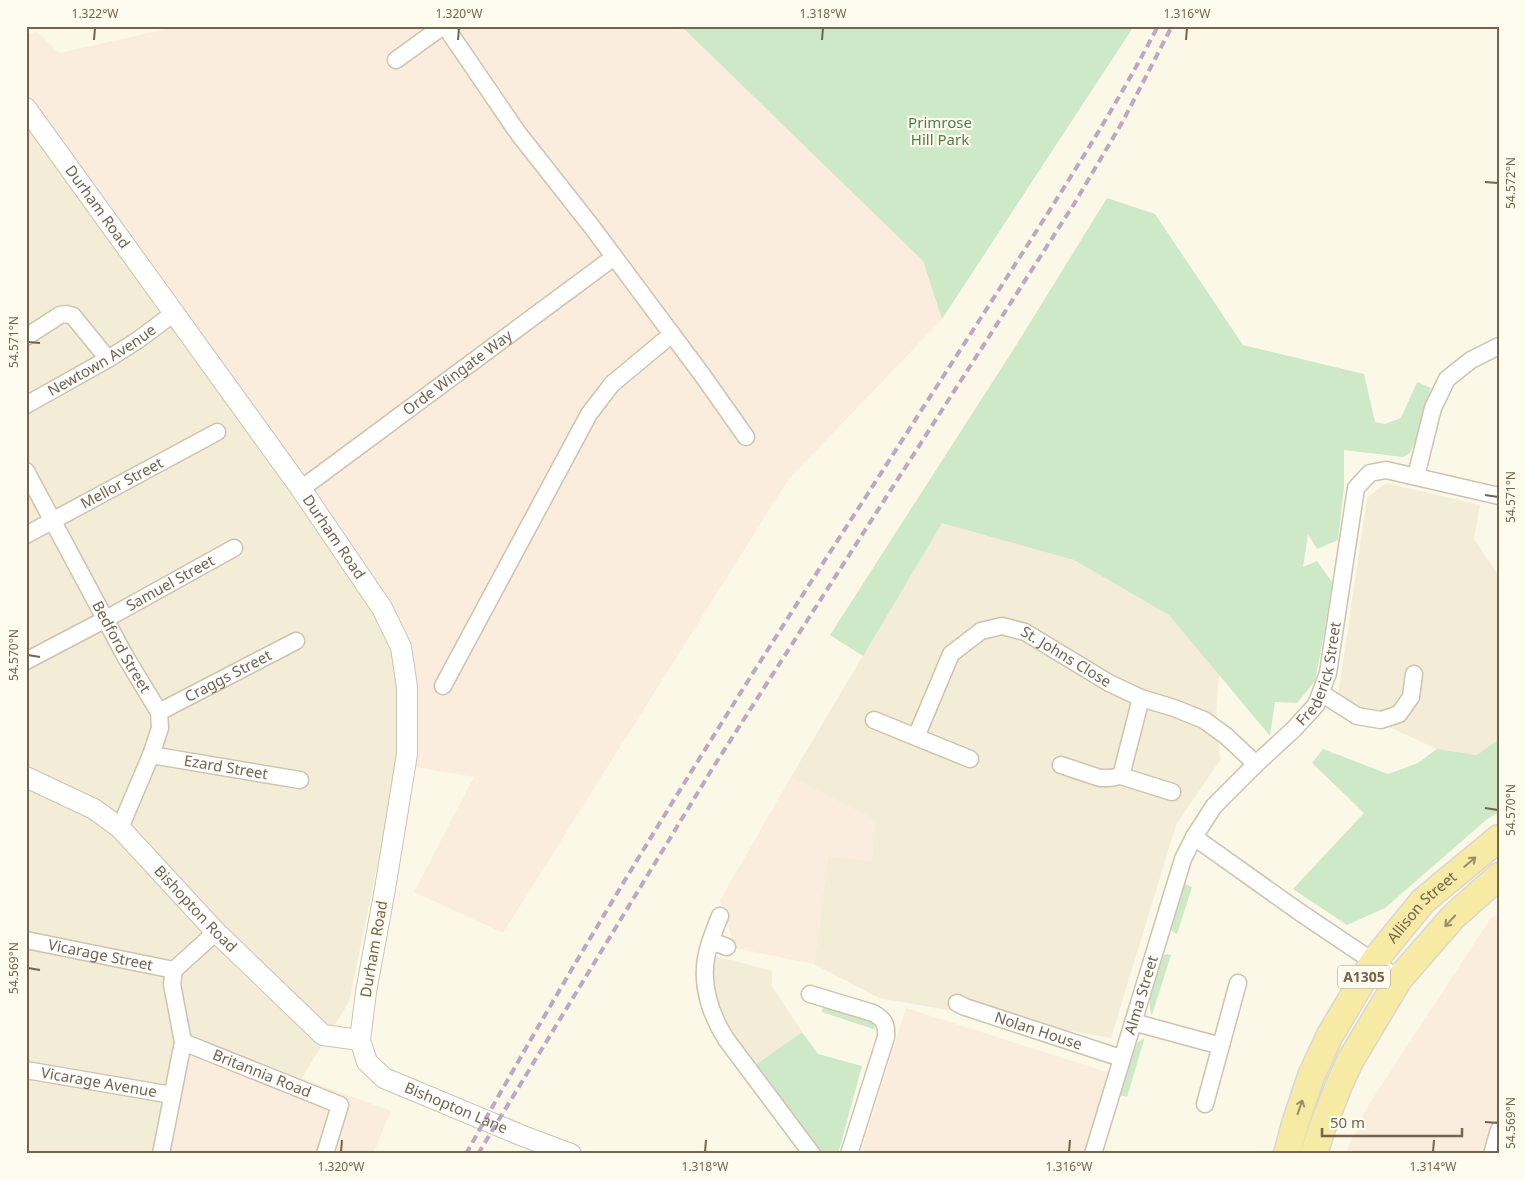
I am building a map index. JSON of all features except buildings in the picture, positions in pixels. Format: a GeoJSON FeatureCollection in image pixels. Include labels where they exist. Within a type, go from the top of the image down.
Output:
{"type":"FeatureCollection","features":[{"type":"Feature","properties":{"kind":"main road","name":"Allison Street"},"geometry":{"type":"LineString","coordinates":[[1287,1154],[1294,1124],[1311,1076],[1330,1035],[1374,961],[1423,901],[1499,838]]}},
{"type":"Feature","properties":{"kind":"main road","name":"Allison Street"},"geometry":{"type":"LineString","coordinates":[[1314,1154],[1338,1084],[1399,979],[1453,918],[1499,876]]}},
{"type":"Feature","properties":{"kind":"street"},"geometry":{"type":"LineString","coordinates":[[396,60],[444,26],[518,133],[592,227],[746,437]]}},
{"type":"Feature","properties":{"kind":"street","name":"Durham Road"},"geometry":{"type":"LineString","coordinates":[[26,108],[300,489],[382,608],[401,647],[407,687],[407,754],[366,992],[360,1040]]}},
{"type":"Feature","properties":{"kind":"street","name":"Orde Wingate Way"},"geometry":{"type":"LineString","coordinates":[[300,489],[614,257]]}},
{"type":"Feature","properties":{"kind":"street","name":"Newtown Avenue"},"geometry":{"type":"LineString","coordinates":[[26,405],[108,359],[138,340],[174,313]]}},
{"type":"Feature","properties":{"kind":"street"},"geometry":{"type":"LineString","coordinates":[[26,337],[66,314],[72,316],[108,359]]}},
{"type":"Feature","properties":{"kind":"street"},"geometry":{"type":"LineString","coordinates":[[443,686],[589,414],[612,384],[672,334]]}},
{"type":"Feature","properties":{"kind":"street"},"geometry":{"type":"LineString","coordinates":[[1499,346],[1471,360],[1446,379],[1433,408],[1416,476],[1499,496]]}},
{"type":"Feature","properties":{"kind":"street","name":"Mellor Street"},"geometry":{"type":"LineString","coordinates":[[26,534],[217,432]]}},
{"type":"Feature","properties":{"kind":"street","name":"Frederick Street"},"geometry":{"type":"LineString","coordinates":[[1194,837],[1214,806],[1316,705],[1328,673],[1356,488],[1370,473],[1386,470],[1416,476]]}},
{"type":"Feature","properties":{"kind":"street","name":"Bedford Street"},"geometry":{"type":"LineString","coordinates":[[26,471],[126,656],[159,712]]}},
{"type":"Feature","properties":{"kind":"street","name":"Samuel Street"},"geometry":{"type":"LineString","coordinates":[[26,660],[106,619],[234,548]]}},
{"type":"Feature","properties":{"kind":"street","name":"St. Johns Close"},"geometry":{"type":"LineString","coordinates":[[916,737],[951,654],[981,631],[1002,626],[1025,632],[1109,683],[1141,698],[1204,720],[1226,736],[1256,764]]}},
{"type":"Feature","properties":{"kind":"street","name":"Craggs Street"},"geometry":{"type":"LineString","coordinates":[[159,712],[296,641]]}},
{"type":"Feature","properties":{"kind":"street"},"geometry":{"type":"LineString","coordinates":[[1320,693],[1357,716],[1381,720],[1398,714],[1411,697],[1414,674]]}},
{"type":"Feature","properties":{"kind":"street"},"geometry":{"type":"LineString","coordinates":[[1121,776],[1141,698]]}},
{"type":"Feature","properties":{"kind":"street"},"geometry":{"type":"LineString","coordinates":[[120,828],[151,755],[160,728],[159,712]]}},
{"type":"Feature","properties":{"kind":"street"},"geometry":{"type":"LineString","coordinates":[[874,720],[970,759]]}},
{"type":"Feature","properties":{"kind":"street","name":"Ezard Street"},"geometry":{"type":"LineString","coordinates":[[151,755],[300,780]]}},
{"type":"Feature","properties":{"kind":"street"},"geometry":{"type":"LineString","coordinates":[[1061,765],[1100,778],[1121,776],[1172,792]]}},
{"type":"Feature","properties":{"kind":"street","name":"Bishopton Road"},"geometry":{"type":"LineString","coordinates":[[26,776],[94,809],[120,828],[216,932],[323,1035],[360,1040]]}},
{"type":"Feature","properties":{"kind":"street"},"geometry":{"type":"LineString","coordinates":[[1194,837],[1399,979]]}},
{"type":"Feature","properties":{"kind":"street","name":"Alma Street"},"geometry":{"type":"LineString","coordinates":[[1093,1154],[1183,859],[1194,837]]}},
{"type":"Feature","properties":{"kind":"street"},"geometry":{"type":"LineString","coordinates":[[720,916],[707,953],[705,968],[705,984],[716,1024],[812,1154]]}},
{"type":"Feature","properties":{"kind":"street"},"geometry":{"type":"LineString","coordinates":[[161,1154],[183,1042],[172,984],[174,970],[216,932]]}},
{"type":"Feature","properties":{"kind":"street","name":"Vicarage Street"},"geometry":{"type":"LineString","coordinates":[[26,940],[174,970]]}},
{"type":"Feature","properties":{"kind":"street"},"geometry":{"type":"LineString","coordinates":[[711,941],[728,947]]}},
{"type":"Feature","properties":{"kind":"street"},"geometry":{"type":"LineString","coordinates":[[1205,1104],[1238,983]]}},
{"type":"Feature","properties":{"kind":"street"},"geometry":{"type":"LineString","coordinates":[[810,994],[873,1013],[885,1023],[886,1037],[850,1154]]}},
{"type":"Feature","properties":{"kind":"street","name":"Nolan House"},"geometry":{"type":"LineString","coordinates":[[957,1003],[964,1007],[1122,1058]]}},
{"type":"Feature","properties":{"kind":"street"},"geometry":{"type":"LineString","coordinates":[[1133,1022],[1221,1046]]}},
{"type":"Feature","properties":{"kind":"street","name":"Bishopton Lane"},"geometry":{"type":"LineString","coordinates":[[360,1040],[367,1062],[384,1078],[571,1154]]}},
{"type":"Feature","properties":{"kind":"street","name":"Britannia Road"},"geometry":{"type":"LineString","coordinates":[[183,1042],[340,1105],[325,1154]]}},
{"type":"Feature","properties":{"kind":"street","name":"Vicarage Avenue"},"geometry":{"type":"LineString","coordinates":[[26,1070],[172,1095]]}},
{"type":"Feature","properties":{"kind":"street"},"geometry":{"type":"LineString","coordinates":[[1492,1154],[1499,1130]]}},
{"type":"Feature","properties":{"kind":"shaded area"},"geometry":{"type":"Polygon","coordinates":[[[180,26],[681,26],[923,261],[942,319],[788,480],[503,933],[414,892],[474,777],[398,764],[396,643],[26,121],[26,35],[37,31],[59,53],[180,26]]]}},
{"type":"Feature","properties":{"kind":"shaded area"},"geometry":{"type":"Polygon","coordinates":[[[26,121],[396,643],[398,764],[349,1002],[301,1079],[187,1037],[153,1154],[26,1154],[26,121]]]}},
{"type":"Feature","properties":{"kind":"shaded area"},"geometry":{"type":"Polygon","coordinates":[[[1386,483],[1480,505],[1474,539],[1499,576],[1499,739],[1477,755],[1437,749],[1337,703],[1367,498],[1386,483]]]}},
{"type":"Feature","properties":{"kind":"shaded area"},"geometry":{"type":"Polygon","coordinates":[[[942,522],[1074,560],[1170,615],[1219,673],[1216,717],[1220,760],[1176,825],[1111,1038],[879,998],[814,964],[828,856],[876,821],[791,777],[942,522]]]}},
{"type":"Feature","properties":{"kind":"shaded area"},"geometry":{"type":"Polygon","coordinates":[[[791,777],[876,820],[872,861],[828,857],[814,964],[735,948],[720,900],[791,777]]]}},
{"type":"Feature","properties":{"kind":"shaded area"},"geometry":{"type":"Polygon","coordinates":[[[1499,913],[1499,1154],[1345,1154],[1366,1109],[1490,919],[1499,913]]]}},
{"type":"Feature","properties":{"kind":"shaded area"},"geometry":{"type":"Polygon","coordinates":[[[712,955],[772,971],[772,986],[802,1032],[754,1066],[716,1013],[710,975],[712,955]]]}},
{"type":"Feature","properties":{"kind":"shaded area"},"geometry":{"type":"Polygon","coordinates":[[[906,1008],[1116,1075],[1093,1154],[860,1154],[906,1008]]]}},
{"type":"Feature","properties":{"kind":"shaded area"},"geometry":{"type":"Polygon","coordinates":[[[187,1036],[391,1111],[373,1154],[153,1154],[187,1036]]]}},
{"type":"Feature","properties":{"kind":"green space","name":"Primrose Hill Park"},"geometry":{"type":"Polygon","coordinates":[[[681,26],[1134,26],[942,319],[923,261],[681,26]]]}},
{"type":"Feature","properties":{"kind":"green space"},"geometry":{"type":"Polygon","coordinates":[[[1107,198],[1155,214],[1243,345],[1364,374],[1375,422],[1385,424],[1401,418],[1417,382],[1431,388],[1419,433],[1410,453],[1403,457],[1344,450],[1344,487],[1338,540],[1317,549],[1308,534],[1303,567],[1317,561],[1332,582],[1315,681],[1297,703],[1275,702],[1270,736],[1169,615],[1074,560],[942,523],[863,656],[830,635],[1015,347],[1107,198]]]}},
{"type":"Feature","properties":{"kind":"green space"},"geometry":{"type":"Polygon","coordinates":[[[1499,739],[1499,812],[1486,820],[1385,908],[1347,925],[1293,889],[1364,813],[1312,763],[1323,749],[1388,774],[1418,763],[1437,749],[1477,755],[1499,739]]]}},
{"type":"Feature","properties":{"kind":"green space"},"geometry":{"type":"Polygon","coordinates":[[[1185,884],[1192,887],[1177,934],[1171,930],[1185,884]]]}},
{"type":"Feature","properties":{"kind":"green space"},"geometry":{"type":"Polygon","coordinates":[[[1164,955],[1171,955],[1152,1015],[1150,1009],[1151,994],[1164,955]]]}},
{"type":"Feature","properties":{"kind":"green space"},"geometry":{"type":"Polygon","coordinates":[[[827,1006],[862,1015],[873,1023],[875,1028],[873,1029],[822,1012],[822,1009],[827,1006]]]}},
{"type":"Feature","properties":{"kind":"green space"},"geometry":{"type":"Polygon","coordinates":[[[802,1032],[818,1054],[862,1066],[838,1154],[822,1154],[754,1066],[802,1032]]]}},
{"type":"Feature","properties":{"kind":"green space"},"geometry":{"type":"Polygon","coordinates":[[[1144,1038],[1127,1097],[1120,1095],[1137,1043],[1144,1038]]]}},
{"type":"Feature","properties":{"kind":"railway"},"geometry":{"type":"LineString","coordinates":[[466,1154],[562,986],[661,821],[763,657],[1073,173],[1158,26]]}},
{"type":"Feature","properties":{"kind":"railway"},"geometry":{"type":"LineString","coordinates":[[478,1154],[714,766],[1074,204],[1123,121],[1172,26]]}}]}
